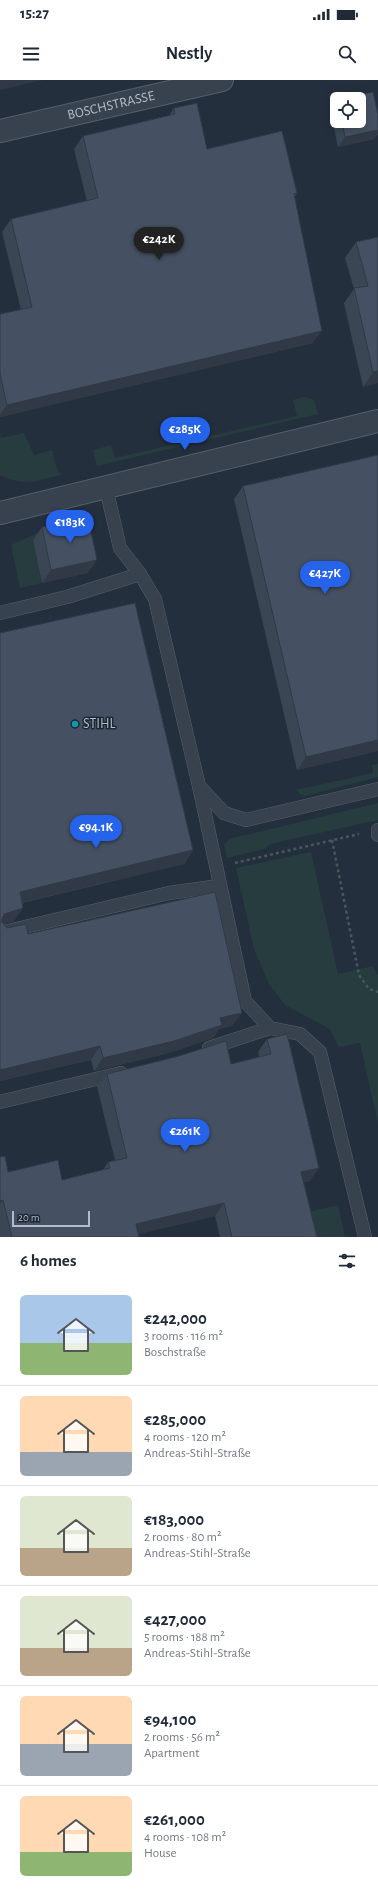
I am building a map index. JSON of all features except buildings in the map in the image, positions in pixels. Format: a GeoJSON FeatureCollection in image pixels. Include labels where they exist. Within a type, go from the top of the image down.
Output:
{"type":"FeatureCollection","features":[{"type":"Feature","properties":{"kind":"street","name":"BOSCHSTRASSE"},"geometry":{"type":"LineString","coordinates":[[0,132],[222,80]]}},
{"type":"Feature","properties":{"kind":"street"},"geometry":{"type":"LineString","coordinates":[[0,513],[378,421]]}},
{"type":"Feature","properties":{"kind":"lane"},"geometry":{"type":"LineString","coordinates":[[106,488],[120,548],[140,574],[155,599],[245,1001],[270,1028]]}},
{"type":"Feature","properties":{"kind":"lane"},"geometry":{"type":"LineString","coordinates":[[0,613],[67,597],[140,574]]}},
{"type":"Feature","properties":{"kind":"lane"},"geometry":{"type":"LineString","coordinates":[[198,786],[224,813],[246,820],[378,789]]}},
{"type":"Feature","properties":{"kind":"lane"},"geometry":{"type":"LineString","coordinates":[[0,934],[169,893],[219,886]]}},
{"type":"Feature","properties":{"kind":"lane"},"geometry":{"type":"LineString","coordinates":[[196,1052],[270,1028],[300,1034],[320,1052],[365,1237]]}},
{"type":"Feature","properties":{"kind":"lane"},"geometry":{"type":"LineString","coordinates":[[0,1102],[130,1071]]}},
{"type":"Feature","properties":{"kind":"path"},"geometry":{"type":"LineString","coordinates":[[215,868],[332,840],[378,831]]}},
{"type":"Feature","properties":{"kind":"path"},"geometry":{"type":"LineString","coordinates":[[332,840],[359,975],[369,989],[378,992]]}},
{"type":"Feature","properties":{"kind":"green space"},"geometry":{"type":"Polygon","coordinates":[[[304,397],[314,400],[318,414],[97,466],[93,450],[111,445],[115,458],[297,416],[293,400],[304,397]]]}},
{"type":"Feature","properties":{"kind":"green space"},"geometry":{"type":"Polygon","coordinates":[[[0,433],[1,438],[24,433],[34,455],[52,450],[56,466],[61,475],[37,481],[23,482],[9,479],[0,475],[0,433]]]}},
{"type":"Feature","properties":{"kind":"green space"},"geometry":{"type":"Polygon","coordinates":[[[46,529],[33,540],[42,583],[20,588],[11,545],[46,529]]]}},
{"type":"Feature","properties":{"kind":"green space"},"geometry":{"type":"Polygon","coordinates":[[[378,764],[378,777],[305,796],[296,790],[373,773],[372,765],[378,764]]]}},
{"type":"Feature","properties":{"kind":"green space"},"geometry":{"type":"Polygon","coordinates":[[[378,803],[378,820],[270,844],[265,849],[227,858],[224,845],[229,839],[378,803]]]}},
{"type":"Feature","properties":{"kind":"green space"},"geometry":{"type":"Polygon","coordinates":[[[311,852],[338,974],[373,966],[378,976],[378,1124],[360,1043],[339,1047],[330,1029],[285,1005],[269,984],[254,949],[236,868],[311,852]]]}},
{"type":"Feature","properties":{"kind":"green space"},"geometry":{"type":"Polygon","coordinates":[[[338,1205],[345,1237],[305,1237],[299,1214],[338,1205]]]}},
{"type":"Feature","properties":{"kind":"place","name":"STIHL"},"geometry":{"type":"Point","coordinates":[75,724]}}]}
